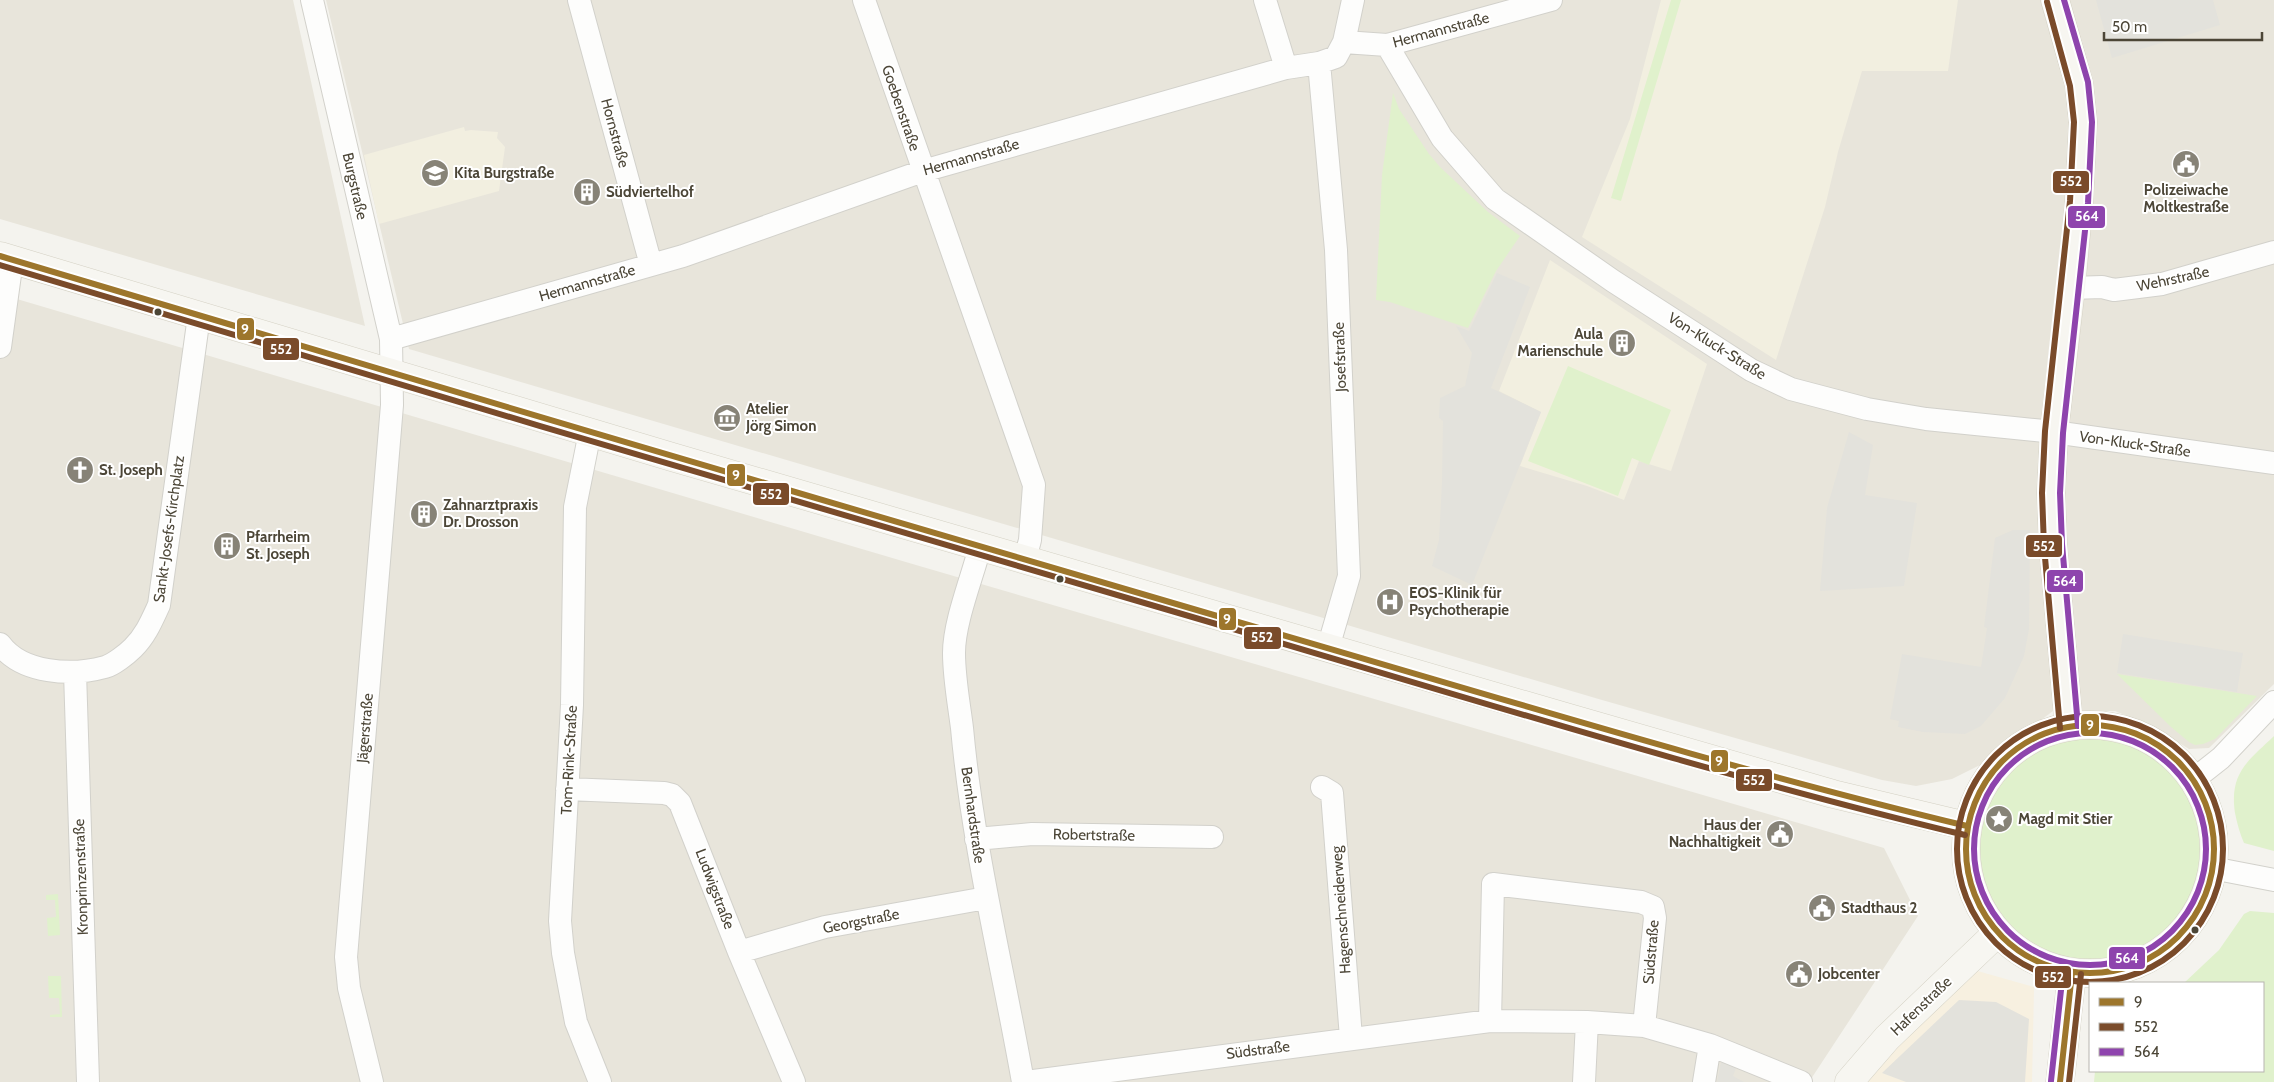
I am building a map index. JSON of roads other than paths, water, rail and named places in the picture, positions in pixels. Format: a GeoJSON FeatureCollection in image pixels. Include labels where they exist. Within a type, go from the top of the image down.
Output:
{"type":"FeatureCollection","features":[{"type":"Feature","properties":{"kind":"main road"},"geometry":{"type":"LineString","coordinates":[[2055,0],[2079,84],[2083,122],[2071,288],[2054,432],[2052,493],[2053,545],[2069,727]]}},
{"type":"Feature","properties":{"kind":"main road"},"geometry":{"type":"LineString","coordinates":[[6,258],[199,316],[391,355],[590,432],[1833,794],[1968,826]]}},
{"type":"Feature","properties":{"kind":"main road"},"geometry":{"type":"LineString","coordinates":[[2094,725],[2133,732],[2167,752],[2193,780],[2205,804],[2212,829],[2212,868],[2206,894],[2194,918],[2179,936],[2162,951],[2141,963],[2119,971],[2096,974],[2072,973],[2051,968],[2031,960],[1998,933],[1981,910],[1970,883],[1966,841],[1968,826],[1978,793],[2007,756],[2035,737],[2069,727],[2094,725]]}},
{"type":"Feature","properties":{"kind":"main road","name":"Hafenstraße"},"geometry":{"type":"LineString","coordinates":[[1849,1082],[1887,1038],[1998,933]]}},
{"type":"Feature","properties":{"kind":"main road"},"geometry":{"type":"LineString","coordinates":[[2060,1082],[2072,973]]}},
{"type":"Feature","properties":{"kind":"street","name":"Burgstraße"},"geometry":{"type":"LineString","coordinates":[[312,0],[391,355]]}},
{"type":"Feature","properties":{"kind":"street","name":"Hornstraße"},"geometry":{"type":"LineString","coordinates":[[580,0],[651,265]]}},
{"type":"Feature","properties":{"kind":"street","name":"Goebenstraße"},"geometry":{"type":"LineString","coordinates":[[864,0],[1034,485],[1030,540],[1025,559]]}},
{"type":"Feature","properties":{"kind":"street"},"geometry":{"type":"LineString","coordinates":[[1265,0],[1286,68]]}},
{"type":"Feature","properties":{"kind":"street"},"geometry":{"type":"LineString","coordinates":[[1344,42],[1353,0]]}},
{"type":"Feature","properties":{"kind":"street","name":"Hermannstraße"},"geometry":{"type":"LineString","coordinates":[[391,355],[651,265],[683,256],[923,171],[1286,68],[1319,64],[1336,56],[1344,42],[1387,45],[1551,0]]}},
{"type":"Feature","properties":{"kind":"street","name":"Von-Kluck-Straße"},"geometry":{"type":"LineString","coordinates":[[1387,45],[1442,138],[1495,199],[1613,281],[1751,370],[1790,389],[1867,409],[1926,419],[2054,432],[2274,463]]}},
{"type":"Feature","properties":{"kind":"street","name":"Josefstraße"},"geometry":{"type":"LineString","coordinates":[[1319,64],[1336,250],[1349,576],[1328,648]]}},
{"type":"Feature","properties":{"kind":"street","name":"Wehrstraße"},"geometry":{"type":"LineString","coordinates":[[2071,288],[2102,287],[2114,290],[2162,284],[2274,252]]}},
{"type":"Feature","properties":{"kind":"street"},"geometry":{"type":"LineString","coordinates":[[0,347],[6,258]]}},
{"type":"Feature","properties":{"kind":"street","name":"Sankt-Josefs-Kirchplatz"},"geometry":{"type":"LineString","coordinates":[[0,644],[22,662],[47,670],[75,672],[107,667],[133,649],[148,630],[159,605],[199,316]]}},
{"type":"Feature","properties":{"kind":"street","name":"Jägerstraße"},"geometry":{"type":"LineString","coordinates":[[372,1082],[349,988],[346,957],[392,405],[391,355]]}},
{"type":"Feature","properties":{"kind":"street","name":"Tom-Rink-Straße"},"geometry":{"type":"LineString","coordinates":[[590,432],[575,507],[572,705],[560,921],[563,952],[576,1022],[600,1082]]}},
{"type":"Feature","properties":{"kind":"street","name":"Bernhardstraße"},"geometry":{"type":"LineString","coordinates":[[980,547],[958,625],[954,652],[964,756],[976,838],[986,898],[1025,1082]]}},
{"type":"Feature","properties":{"kind":"street","name":"Kronprinzenstraße"},"geometry":{"type":"LineString","coordinates":[[75,672],[88,1082]]}},
{"type":"Feature","properties":{"kind":"street"},"geometry":{"type":"LineString","coordinates":[[2193,780],[2221,758],[2274,702]]}},
{"type":"Feature","properties":{"kind":"street","name":"Hagenschneiderweg"},"geometry":{"type":"LineString","coordinates":[[1322,787],[1332,793],[1351,1038]]}},
{"type":"Feature","properties":{"kind":"street","name":"Ludwigstraße"},"geometry":{"type":"LineString","coordinates":[[567,789],[664,793],[672,796],[684,810],[739,952],[794,1082]]}},
{"type":"Feature","properties":{"kind":"street","name":"Robertstraße"},"geometry":{"type":"LineString","coordinates":[[976,838],[1032,834],[1212,837]]}},
{"type":"Feature","properties":{"kind":"street"},"geometry":{"type":"LineString","coordinates":[[2212,868],[2274,880]]}},
{"type":"Feature","properties":{"kind":"street","name":"Südstraße"},"geometry":{"type":"LineString","coordinates":[[1490,1021],[1493,884],[1641,902],[1653,907],[1655,918],[1644,1026]]}},
{"type":"Feature","properties":{"kind":"street","name":"Georgstraße"},"geometry":{"type":"LineString","coordinates":[[739,952],[825,927],[986,898]]}},
{"type":"Feature","properties":{"kind":"street","name":"Südstraße"},"geometry":{"type":"LineString","coordinates":[[1025,1082],[1490,1021],[1587,1022],[1644,1026],[1710,1045],[1801,1082]]}},
{"type":"Feature","properties":{"kind":"street"},"geometry":{"type":"LineString","coordinates":[[1584,1082],[1587,1022]]}},
{"type":"Feature","properties":{"kind":"street"},"geometry":{"type":"LineString","coordinates":[[1704,1082],[1710,1045]]}},
{"type":"Feature","properties":{"kind":"place","name":"Polizeiwache Moltkestraße"},"geometry":{"type":"Point","coordinates":[2186,164]}},
{"type":"Feature","properties":{"kind":"place","name":"Kita Burgstraße"},"geometry":{"type":"Point","coordinates":[435,173]}},
{"type":"Feature","properties":{"kind":"place","name":"Südviertelhof"},"geometry":{"type":"Point","coordinates":[587,192]}},
{"type":"Feature","properties":{"kind":"place","name":"Aula Marienschule"},"geometry":{"type":"Point","coordinates":[1622,343]}},
{"type":"Feature","properties":{"kind":"place","name":"Atelier Jörg Simon"},"geometry":{"type":"Point","coordinates":[727,418]}},
{"type":"Feature","properties":{"kind":"place","name":"St. Joseph"},"geometry":{"type":"Point","coordinates":[80,470]}},
{"type":"Feature","properties":{"kind":"place","name":"Zahnarztpraxis Dr. Drosson"},"geometry":{"type":"Point","coordinates":[424,514]}},
{"type":"Feature","properties":{"kind":"place","name":"Pfarrheim St. Joseph"},"geometry":{"type":"Point","coordinates":[227,546]}},
{"type":"Feature","properties":{"kind":"place","name":"EOS-Klinik für Psychotherapie"},"geometry":{"type":"Point","coordinates":[1390,602]}},
{"type":"Feature","properties":{"kind":"place","name":"Magd mit Stier"},"geometry":{"type":"Point","coordinates":[1999,819]}},
{"type":"Feature","properties":{"kind":"place","name":"Haus der Nachhaltigkeit"},"geometry":{"type":"Point","coordinates":[1780,834]}},
{"type":"Feature","properties":{"kind":"place","name":"Stadthaus 2"},"geometry":{"type":"Point","coordinates":[1822,908]}},
{"type":"Feature","properties":{"kind":"place","name":"Jobcenter"},"geometry":{"type":"Point","coordinates":[1799,974]}}]}
